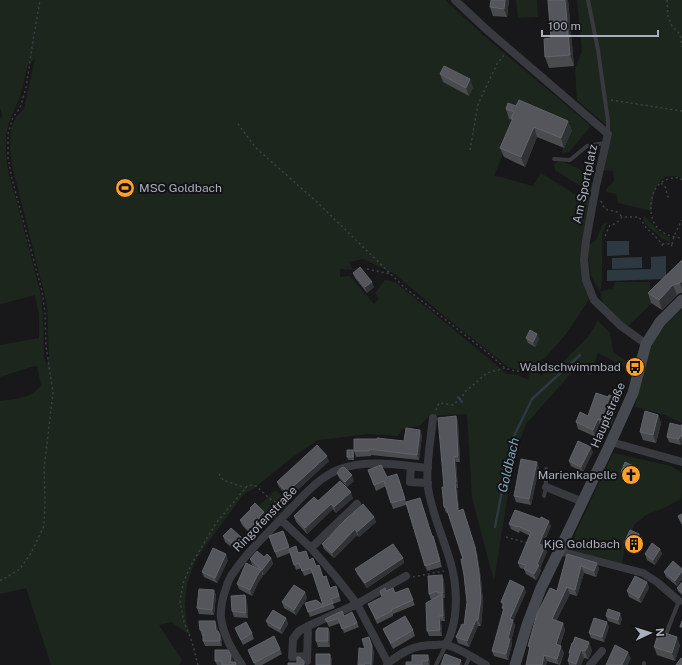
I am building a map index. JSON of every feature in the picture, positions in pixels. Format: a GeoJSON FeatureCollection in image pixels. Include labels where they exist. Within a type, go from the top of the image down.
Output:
{"type":"FeatureCollection","features":[{"type":"Feature","properties":{"kind":"street","name":"Am Sportplatz"},"geometry":{"type":"LineString","coordinates":[[455,0],[487,30],[608,134],[596,186],[586,241],[584,260],[586,280],[594,300],[621,326],[646,344]]}},
{"type":"Feature","properties":{"kind":"street","name":"Hauptstraße"},"geometry":{"type":"LineString","coordinates":[[515,665],[527,625],[541,588],[612,442],[633,393],[646,344],[660,322],[682,300]]}},
{"type":"Feature","properties":{"kind":"street"},"geometry":{"type":"LineString","coordinates":[[433,418],[428,468],[428,488],[451,564],[456,601],[451,633],[446,644]]}},
{"type":"Feature","properties":{"kind":"street"},"geometry":{"type":"LineString","coordinates":[[612,442],[682,462]]}},
{"type":"Feature","properties":{"kind":"street","name":"Ringofenstraße"},"geometry":{"type":"LineString","coordinates":[[242,665],[225,633],[221,619],[221,610],[229,579],[256,544],[304,495],[330,474],[340,469],[363,464],[428,468]]}},
{"type":"Feature","properties":{"kind":"street"},"geometry":{"type":"LineString","coordinates":[[411,466],[410,482],[428,484]]}},
{"type":"Feature","properties":{"kind":"street"},"geometry":{"type":"LineString","coordinates":[[546,486],[583,502]]}},
{"type":"Feature","properties":{"kind":"street"},"geometry":{"type":"LineString","coordinates":[[311,548],[357,504]]}},
{"type":"Feature","properties":{"kind":"street"},"geometry":{"type":"LineString","coordinates":[[281,520],[311,548],[357,604],[388,664],[402,653],[414,647],[446,644],[486,665]]}},
{"type":"Feature","properties":{"kind":"street"},"geometry":{"type":"LineString","coordinates":[[560,551],[643,573],[657,582],[679,602]]}},
{"type":"Feature","properties":{"kind":"street"},"geometry":{"type":"LineString","coordinates":[[308,626],[307,659],[292,657],[293,638],[298,630],[357,604],[406,576]]}},
{"type":"Feature","properties":{"kind":"street"},"geometry":{"type":"LineString","coordinates":[[590,665],[602,651]]}},
{"type":"Feature","properties":{"kind":"lane"},"geometry":{"type":"LineString","coordinates":[[588,0],[598,50],[608,121],[608,134]]}},
{"type":"Feature","properties":{"kind":"lane"},"geometry":{"type":"LineString","coordinates":[[554,159],[570,160],[587,146],[606,143]]}},
{"type":"Feature","properties":{"kind":"lane"},"geometry":{"type":"LineString","coordinates":[[544,496],[546,486],[546,469]]}},
{"type":"Feature","properties":{"kind":"lane"},"geometry":{"type":"LineString","coordinates":[[666,634],[679,602]]}},
{"type":"Feature","properties":{"kind":"lane"},"geometry":{"type":"LineString","coordinates":[[436,665],[446,644]]}},
{"type":"Feature","properties":{"kind":"lane"},"geometry":{"type":"LineString","coordinates":[[466,665],[470,656]]}},
{"type":"Feature","properties":{"kind":"path"},"geometry":{"type":"LineString","coordinates":[[0,580],[20,569],[31,553],[44,526],[46,500],[44,469],[53,393],[46,346],[45,313],[42,291],[12,179],[8,158],[8,134],[12,118],[20,108],[26,88],[32,41],[40,0]]}},
{"type":"Feature","properties":{"kind":"path"},"geometry":{"type":"LineString","coordinates":[[667,0],[668,16],[672,26],[680,34],[682,47]]}},
{"type":"Feature","properties":{"kind":"path"},"geometry":{"type":"LineString","coordinates":[[470,150],[478,104],[497,64],[509,49]]}},
{"type":"Feature","properties":{"kind":"path"},"geometry":{"type":"LineString","coordinates":[[605,99],[682,111]]}},
{"type":"Feature","properties":{"kind":"path"},"geometry":{"type":"LineString","coordinates":[[238,124],[256,148],[317,202],[405,288],[505,368],[515,371],[523,371],[540,365]]}},
{"type":"Feature","properties":{"kind":"path"},"geometry":{"type":"LineString","coordinates":[[682,180],[680,178],[672,177],[664,180],[656,188],[651,205],[652,217],[656,226],[661,231],[669,235],[682,238]]}},
{"type":"Feature","properties":{"kind":"path"},"geometry":{"type":"LineString","coordinates":[[661,183],[666,188],[669,198]]}},
{"type":"Feature","properties":{"kind":"path"},"geometry":{"type":"LineString","coordinates":[[600,196],[603,206],[607,210],[618,212],[622,217]]}},
{"type":"Feature","properties":{"kind":"path"},"geometry":{"type":"LineString","coordinates":[[605,236],[610,225],[613,225],[622,217],[639,217],[647,229],[662,244],[662,249]]}},
{"type":"Feature","properties":{"kind":"path"},"geometry":{"type":"LineString","coordinates":[[671,249],[674,236],[682,220]]}},
{"type":"Feature","properties":{"kind":"path"},"geometry":{"type":"LineString","coordinates":[[662,244],[672,244]]}},
{"type":"Feature","properties":{"kind":"path"},"geometry":{"type":"LineString","coordinates":[[367,269],[391,274]]}},
{"type":"Feature","properties":{"kind":"path"},"geometry":{"type":"LineString","coordinates":[[433,418],[439,403],[453,405],[466,391],[487,373],[505,368]]}},
{"type":"Feature","properties":{"kind":"path"},"geometry":{"type":"LineString","coordinates":[[219,474],[222,480],[246,488]]}},
{"type":"Feature","properties":{"kind":"path"},"geometry":{"type":"LineString","coordinates":[[198,665],[192,642],[184,622],[180,601],[183,583],[192,565],[216,523],[248,485],[256,486],[285,510]]}},
{"type":"Feature","properties":{"kind":"path"},"geometry":{"type":"LineString","coordinates":[[506,537],[529,543]]}},
{"type":"Feature","properties":{"kind":"path"},"geometry":{"type":"LineString","coordinates":[[406,576],[412,577],[452,570]]}},
{"type":"Feature","properties":{"kind":"shaded area"},"geometry":{"type":"Polygon","coordinates":[[[0,0],[445,0],[491,42],[591,126],[569,152],[561,153],[571,130],[517,122],[494,176],[533,186],[541,173],[579,197],[582,187],[555,170],[554,164],[560,161],[583,172],[587,175],[593,185],[583,240],[589,295],[588,301],[566,334],[546,357],[538,362],[540,376],[558,367],[587,338],[598,321],[610,333],[613,352],[634,366],[633,371],[598,353],[591,375],[575,369],[526,424],[514,456],[494,581],[472,498],[467,414],[430,416],[419,426],[402,429],[398,436],[369,434],[318,440],[294,456],[253,489],[243,495],[196,560],[191,572],[187,584],[185,604],[187,624],[191,636],[171,622],[159,625],[182,660],[179,665],[51,665],[26,588],[0,594],[0,401],[28,396],[37,390],[41,385],[37,366],[0,377],[0,345],[39,338],[39,315],[35,295],[0,304],[0,118],[3,117],[0,108],[0,0]],[[35,59],[28,64],[20,97],[9,122],[6,134],[6,150],[10,180],[40,291],[43,314],[44,356],[47,366],[49,355],[47,305],[12,165],[10,148],[11,128],[16,117],[24,109],[35,59]],[[363,259],[349,262],[353,270],[340,269],[340,277],[350,276],[374,304],[379,298],[375,293],[385,280],[396,283],[507,374],[518,375],[528,380],[529,373],[526,368],[518,370],[508,367],[395,274],[363,259]]]}},
{"type":"Feature","properties":{"kind":"shaded area"},"geometry":{"type":"Polygon","coordinates":[[[516,0],[537,0],[538,17],[518,18],[516,0]]]}},
{"type":"Feature","properties":{"kind":"shaded area"},"geometry":{"type":"Polygon","coordinates":[[[577,0],[682,0],[682,181],[680,177],[671,176],[665,177],[661,180],[655,189],[652,211],[618,203],[616,194],[607,192],[606,190],[614,180],[613,171],[602,170],[611,139],[610,128],[577,100],[575,69],[582,51],[577,0]]]}},
{"type":"Feature","properties":{"kind":"shaded area"},"geometry":{"type":"Polygon","coordinates":[[[643,215],[660,233],[670,237],[670,242],[661,238],[644,222],[643,215]]]}},
{"type":"Feature","properties":{"kind":"shaded area"},"geometry":{"type":"Polygon","coordinates":[[[607,223],[602,234],[602,281],[600,292],[591,276],[589,245],[596,240],[603,224],[607,223]]]}},
{"type":"Feature","properties":{"kind":"shaded area"},"geometry":{"type":"Polygon","coordinates":[[[607,241],[629,241],[629,255],[607,256],[607,241]]]}},
{"type":"Feature","properties":{"kind":"shaded area"},"geometry":{"type":"Polygon","coordinates":[[[666,256],[666,279],[607,281],[607,270],[651,269],[651,257],[666,256]]]}},
{"type":"Feature","properties":{"kind":"shaded area"},"geometry":{"type":"Polygon","coordinates":[[[642,257],[642,268],[612,269],[612,258],[642,257]]]}},
{"type":"Feature","properties":{"kind":"shaded area"},"geometry":{"type":"Polygon","coordinates":[[[615,282],[650,282],[653,297],[651,304],[626,328],[604,308],[600,292],[613,289],[615,282]]]}},
{"type":"Feature","properties":{"kind":"shaded area"},"geometry":{"type":"Polygon","coordinates":[[[682,309],[682,423],[665,415],[635,407],[649,351],[662,329],[682,309]]]}},
{"type":"Feature","properties":{"kind":"shaded area"},"geometry":{"type":"Polygon","coordinates":[[[613,453],[671,466],[682,473],[681,499],[646,515],[635,524],[624,550],[622,564],[570,550],[569,547],[613,453]]]}},
{"type":"Feature","properties":{"kind":"shaded area"},"geometry":{"type":"Polygon","coordinates":[[[276,490],[290,505],[274,521],[258,506],[276,490]]]}},
{"type":"Feature","properties":{"kind":"building"},"geometry":{"type":"Polygon","coordinates":[[[491,0],[505,0],[504,9],[490,7],[491,0]]]}},
{"type":"Feature","properties":{"kind":"building"},"geometry":{"type":"Polygon","coordinates":[[[548,0],[565,0],[570,55],[545,57],[544,39],[551,38],[548,0]]]}},
{"type":"Feature","properties":{"kind":"building"},"geometry":{"type":"Polygon","coordinates":[[[444,66],[470,79],[466,88],[440,74],[444,66]]]}},
{"type":"Feature","properties":{"kind":"building"},"geometry":{"type":"Polygon","coordinates":[[[519,100],[568,121],[561,138],[534,127],[521,157],[500,148],[513,118],[511,118],[514,112],[506,109],[508,103],[516,106],[519,100]]]}},
{"type":"Feature","properties":{"kind":"building"},"geometry":{"type":"Polygon","coordinates":[[[682,260],[682,281],[680,283],[673,285],[659,300],[648,293],[682,260]]]}},
{"type":"Feature","properties":{"kind":"building"},"geometry":{"type":"Polygon","coordinates":[[[360,267],[372,282],[365,287],[353,273],[360,267]]]}},
{"type":"Feature","properties":{"kind":"building"},"geometry":{"type":"Polygon","coordinates":[[[530,330],[537,334],[533,342],[526,338],[530,330]]]}},
{"type":"Feature","properties":{"kind":"building"},"geometry":{"type":"Polygon","coordinates":[[[596,393],[608,397],[609,395],[616,397],[606,423],[598,419],[593,430],[576,422],[580,412],[588,416],[596,393]]]}},
{"type":"Feature","properties":{"kind":"building"},"geometry":{"type":"Polygon","coordinates":[[[645,411],[658,415],[653,435],[640,432],[645,411]]]}},
{"type":"Feature","properties":{"kind":"building"},"geometry":{"type":"Polygon","coordinates":[[[456,416],[458,456],[454,457],[458,511],[463,509],[475,547],[481,598],[478,620],[476,620],[467,641],[456,637],[462,624],[464,625],[467,602],[461,559],[463,559],[446,507],[444,507],[442,487],[444,487],[438,418],[456,416]]]}},
{"type":"Feature","properties":{"kind":"building"},"geometry":{"type":"Polygon","coordinates":[[[670,423],[682,426],[682,436],[680,436],[679,439],[667,437],[670,423]]]}},
{"type":"Feature","properties":{"kind":"building"},"geometry":{"type":"Polygon","coordinates":[[[406,428],[420,430],[417,455],[369,449],[369,451],[354,451],[354,439],[377,438],[404,441],[406,428]]]}},
{"type":"Feature","properties":{"kind":"building"},"geometry":{"type":"Polygon","coordinates":[[[578,441],[591,447],[581,467],[569,461],[578,441]]]}},
{"type":"Feature","properties":{"kind":"building"},"geometry":{"type":"Polygon","coordinates":[[[317,445],[327,456],[287,492],[277,482],[317,445]]]}},
{"type":"Feature","properties":{"kind":"building"},"geometry":{"type":"Polygon","coordinates":[[[347,450],[353,450],[353,457],[347,457],[347,450]]]}},
{"type":"Feature","properties":{"kind":"building"},"geometry":{"type":"Polygon","coordinates":[[[521,459],[537,462],[529,499],[514,496],[521,459]]]}},
{"type":"Feature","properties":{"kind":"building"},"geometry":{"type":"Polygon","coordinates":[[[625,462],[637,468],[633,478],[621,472],[625,462]]]}},
{"type":"Feature","properties":{"kind":"building"},"geometry":{"type":"Polygon","coordinates":[[[381,465],[387,477],[397,474],[405,499],[391,503],[384,481],[374,485],[368,470],[381,465]]]}},
{"type":"Feature","properties":{"kind":"building"},"geometry":{"type":"Polygon","coordinates":[[[344,467],[352,475],[345,482],[337,473],[344,467]]]}},
{"type":"Feature","properties":{"kind":"building"},"geometry":{"type":"Polygon","coordinates":[[[340,481],[351,492],[334,507],[331,504],[305,528],[294,516],[314,497],[318,501],[340,481]]]}},
{"type":"Feature","properties":{"kind":"building"},"geometry":{"type":"Polygon","coordinates":[[[420,498],[440,561],[425,566],[406,502],[420,498]]]}},
{"type":"Feature","properties":{"kind":"building"},"geometry":{"type":"Polygon","coordinates":[[[255,503],[264,512],[259,517],[261,519],[249,530],[240,520],[255,503]]]}},
{"type":"Feature","properties":{"kind":"building"},"geometry":{"type":"Polygon","coordinates":[[[363,504],[374,517],[357,532],[355,529],[332,553],[322,544],[363,504]]]}},
{"type":"Feature","properties":{"kind":"building"},"geometry":{"type":"Polygon","coordinates":[[[515,510],[540,519],[541,517],[549,521],[539,544],[545,546],[537,564],[539,565],[534,574],[524,569],[526,565],[518,563],[531,532],[509,524],[515,510]]]}},
{"type":"Feature","properties":{"kind":"building"},"geometry":{"type":"Polygon","coordinates":[[[682,514],[682,524],[678,516],[682,514]]]}},
{"type":"Feature","properties":{"kind":"building"},"geometry":{"type":"Polygon","coordinates":[[[231,528],[242,538],[235,546],[223,536],[231,528]]]}},
{"type":"Feature","properties":{"kind":"building"},"geometry":{"type":"Polygon","coordinates":[[[630,530],[639,534],[633,547],[624,543],[630,530]]]}},
{"type":"Feature","properties":{"kind":"building"},"geometry":{"type":"Polygon","coordinates":[[[283,531],[289,547],[275,552],[269,536],[283,531]]]}},
{"type":"Feature","properties":{"kind":"building"},"geometry":{"type":"Polygon","coordinates":[[[652,543],[660,549],[653,560],[645,554],[652,543]]]}},
{"type":"Feature","properties":{"kind":"building"},"geometry":{"type":"Polygon","coordinates":[[[393,544],[403,558],[365,583],[355,569],[393,544]]]}},
{"type":"Feature","properties":{"kind":"building"},"geometry":{"type":"Polygon","coordinates":[[[296,546],[298,553],[306,551],[309,560],[313,558],[316,566],[319,565],[323,577],[326,576],[330,588],[336,586],[339,596],[331,599],[333,603],[308,612],[305,603],[316,600],[323,605],[311,568],[302,571],[299,563],[294,565],[289,549],[296,546]]]}},
{"type":"Feature","properties":{"kind":"building"},"geometry":{"type":"Polygon","coordinates":[[[213,548],[226,554],[215,578],[202,572],[213,548]]]}},
{"type":"Feature","properties":{"kind":"building"},"geometry":{"type":"Polygon","coordinates":[[[257,551],[264,557],[267,554],[271,558],[262,570],[250,559],[257,551]]]}},
{"type":"Feature","properties":{"kind":"building"},"geometry":{"type":"Polygon","coordinates":[[[567,554],[597,563],[594,571],[581,566],[575,590],[567,587],[552,619],[563,623],[556,644],[561,646],[557,659],[544,655],[542,665],[526,665],[530,646],[528,646],[537,614],[550,588],[557,591],[567,554]]]}},
{"type":"Feature","properties":{"kind":"building"},"geometry":{"type":"Polygon","coordinates":[[[673,561],[682,569],[675,581],[664,572],[673,561]]]}},
{"type":"Feature","properties":{"kind":"building"},"geometry":{"type":"Polygon","coordinates":[[[246,563],[261,570],[250,590],[237,584],[246,563]]]}},
{"type":"Feature","properties":{"kind":"building"},"geometry":{"type":"Polygon","coordinates":[[[442,575],[443,593],[438,593],[437,591],[429,594],[428,576],[442,575]]]}},
{"type":"Feature","properties":{"kind":"building"},"geometry":{"type":"Polygon","coordinates":[[[635,576],[647,582],[639,598],[627,591],[635,576]]]}},
{"type":"Feature","properties":{"kind":"building"},"geometry":{"type":"Polygon","coordinates":[[[510,580],[524,587],[510,619],[513,620],[508,638],[510,639],[506,654],[492,651],[504,608],[502,608],[504,603],[501,602],[510,580]]]}},
{"type":"Feature","properties":{"kind":"building"},"geometry":{"type":"Polygon","coordinates":[[[682,582],[682,593],[677,588],[682,582]]]}},
{"type":"Feature","properties":{"kind":"building"},"geometry":{"type":"Polygon","coordinates":[[[294,585],[305,592],[294,610],[282,602],[294,585]]]}},
{"type":"Feature","properties":{"kind":"building"},"geometry":{"type":"Polygon","coordinates":[[[385,588],[386,591],[393,588],[395,593],[408,588],[413,600],[376,619],[368,604],[382,597],[380,591],[385,588]]]}},
{"type":"Feature","properties":{"kind":"building"},"geometry":{"type":"Polygon","coordinates":[[[199,589],[214,590],[212,610],[197,608],[199,589]]]}},
{"type":"Feature","properties":{"kind":"building"},"geometry":{"type":"Polygon","coordinates":[[[442,594],[443,616],[439,616],[440,630],[427,631],[426,603],[442,594]]]}},
{"type":"Feature","properties":{"kind":"building"},"geometry":{"type":"Polygon","coordinates":[[[245,595],[246,613],[232,611],[231,596],[245,595]]]}},
{"type":"Feature","properties":{"kind":"building"},"geometry":{"type":"Polygon","coordinates":[[[608,609],[620,613],[618,620],[606,616],[608,609]]]}},
{"type":"Feature","properties":{"kind":"building"},"geometry":{"type":"Polygon","coordinates":[[[273,610],[286,618],[280,629],[266,621],[273,610]]]}},
{"type":"Feature","properties":{"kind":"building"},"geometry":{"type":"Polygon","coordinates":[[[342,611],[344,616],[352,612],[357,623],[342,629],[338,618],[327,622],[325,619],[342,611]]]}},
{"type":"Feature","properties":{"kind":"building"},"geometry":{"type":"Polygon","coordinates":[[[405,616],[413,630],[391,643],[383,629],[405,616]]]}},
{"type":"Feature","properties":{"kind":"building"},"geometry":{"type":"Polygon","coordinates":[[[594,618],[607,622],[602,637],[589,633],[594,618]]]}},
{"type":"Feature","properties":{"kind":"building"},"geometry":{"type":"Polygon","coordinates":[[[199,621],[215,621],[216,631],[218,631],[220,635],[220,641],[203,641],[203,630],[200,630],[199,621]]]}},
{"type":"Feature","properties":{"kind":"building"},"geometry":{"type":"Polygon","coordinates":[[[246,622],[252,633],[241,640],[235,628],[246,622]]]}},
{"type":"Feature","properties":{"kind":"building"},"geometry":{"type":"Polygon","coordinates":[[[318,628],[328,628],[328,641],[316,641],[316,631],[318,628]]]}},
{"type":"Feature","properties":{"kind":"building"},"geometry":{"type":"Polygon","coordinates":[[[659,631],[677,637],[672,653],[654,647],[659,631]]]}},
{"type":"Feature","properties":{"kind":"building"},"geometry":{"type":"Polygon","coordinates":[[[274,636],[280,649],[254,663],[248,650],[274,636]]]}},
{"type":"Feature","properties":{"kind":"building"},"geometry":{"type":"Polygon","coordinates":[[[369,637],[372,646],[371,665],[370,663],[365,663],[364,665],[358,665],[359,648],[365,649],[362,639],[369,637]]]}},
{"type":"Feature","properties":{"kind":"building"},"geometry":{"type":"Polygon","coordinates":[[[575,637],[589,642],[585,651],[581,650],[576,664],[568,661],[569,653],[575,637]]]}},
{"type":"Feature","properties":{"kind":"building"},"geometry":{"type":"Polygon","coordinates":[[[615,645],[628,652],[622,665],[606,665],[615,645]]]}},
{"type":"Feature","properties":{"kind":"building"},"geometry":{"type":"Polygon","coordinates":[[[215,650],[228,650],[231,655],[230,662],[235,662],[236,665],[222,665],[222,661],[215,661],[215,650]]]}},
{"type":"Feature","properties":{"kind":"building"},"geometry":{"type":"Polygon","coordinates":[[[316,654],[330,654],[330,665],[316,665],[316,654]]]}},
{"type":"Feature","properties":{"kind":"building"},"geometry":{"type":"Polygon","coordinates":[[[445,654],[461,660],[459,665],[441,665],[445,654]]]}},
{"type":"Feature","properties":{"kind":"building"},"geometry":{"type":"Polygon","coordinates":[[[412,655],[428,655],[428,661],[422,661],[422,665],[406,665],[406,662],[412,662],[412,655]]]}},
{"type":"Feature","properties":{"kind":"building"},"geometry":{"type":"Polygon","coordinates":[[[297,657],[300,657],[304,661],[304,665],[288,665],[288,663],[297,663],[297,657]]]}},
{"type":"Feature","properties":{"kind":"building"},"geometry":{"type":"Polygon","coordinates":[[[681,658],[682,665],[676,665],[681,658]]]}},
{"type":"Feature","properties":{"kind":"waterway","name":"Goldbach"},"geometry":{"type":"LineString","coordinates":[[495,527],[512,440],[532,399],[580,355]]}},
{"type":"Feature","properties":{"kind":"waterway"},"geometry":{"type":"LineString","coordinates":[[458,397],[462,402]]}},
{"type":"Feature","properties":{"kind":"place","name":"MSC Goldbach"},"geometry":{"type":"Point","coordinates":[125,188]}},
{"type":"Feature","properties":{"kind":"place","name":"Waldschwimmbad"},"geometry":{"type":"Point","coordinates":[635,367]}},
{"type":"Feature","properties":{"kind":"place","name":"Marienkapelle"},"geometry":{"type":"Point","coordinates":[631,475]}},
{"type":"Feature","properties":{"kind":"place","name":"KjG Goldbach"},"geometry":{"type":"Point","coordinates":[634,544]}}]}
